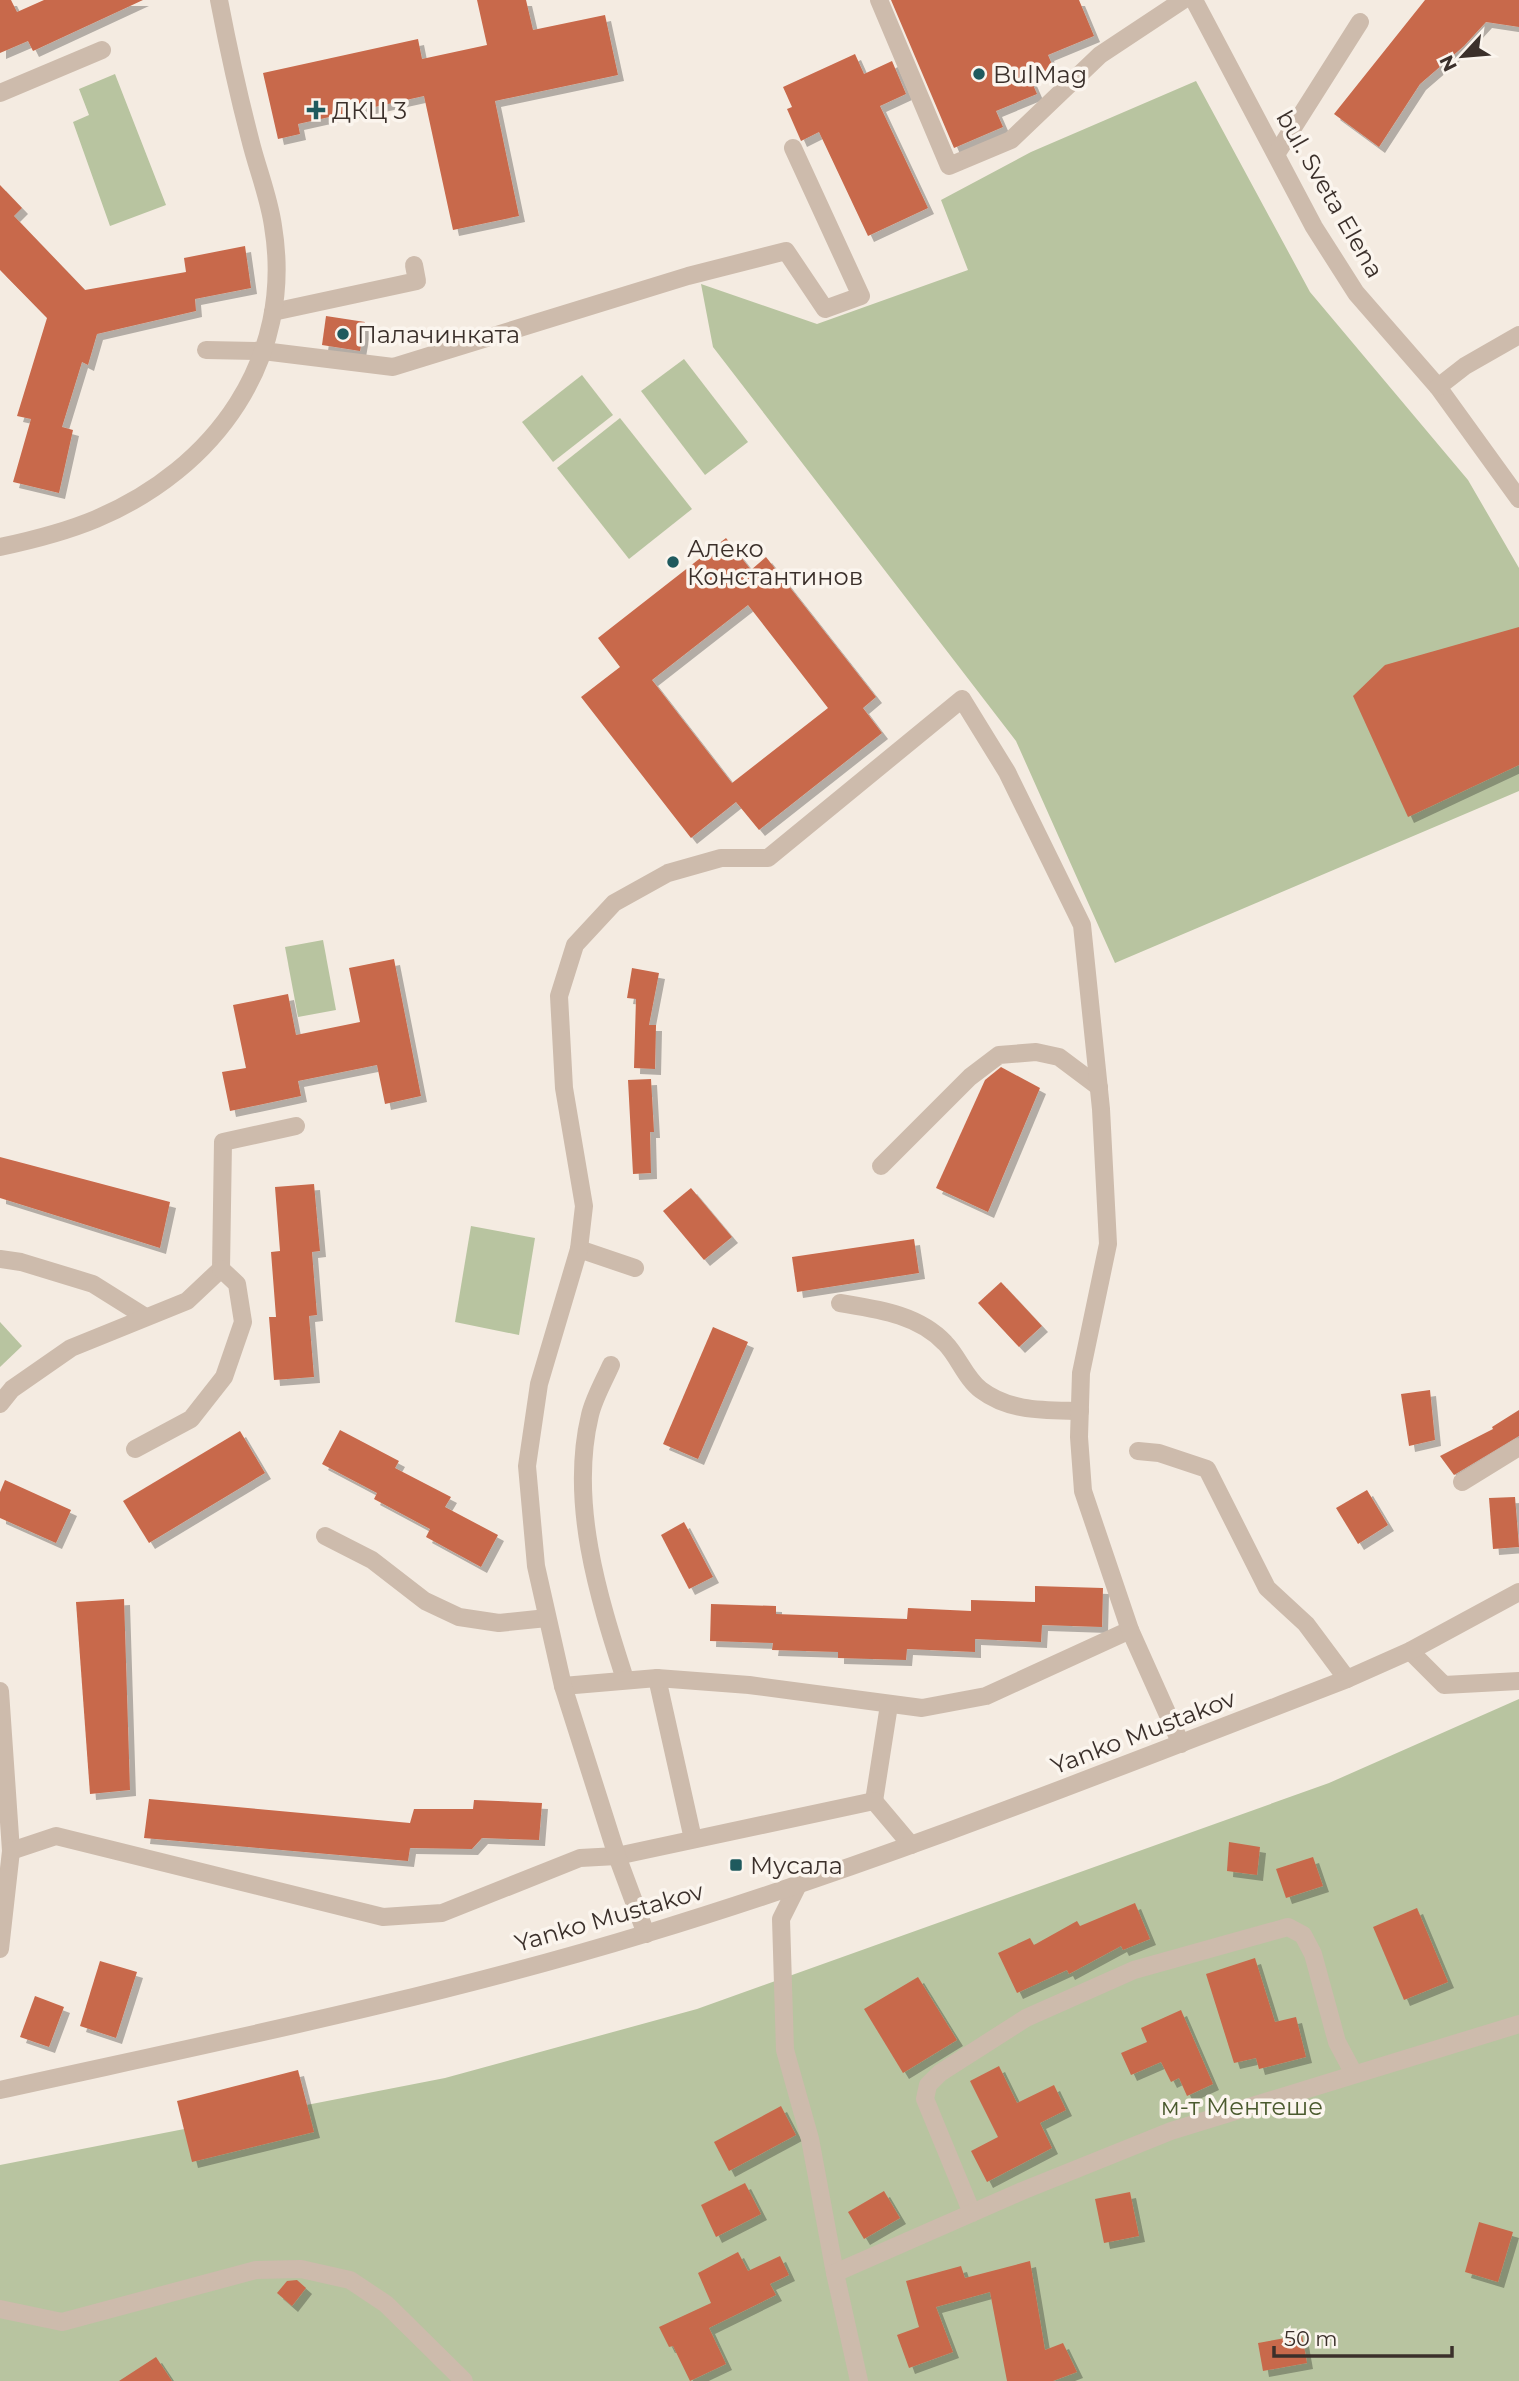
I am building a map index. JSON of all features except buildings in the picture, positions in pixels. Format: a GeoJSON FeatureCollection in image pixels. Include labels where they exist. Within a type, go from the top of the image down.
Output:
{"type":"FeatureCollection","features":[{"type":"Feature","properties":{"kind":"street"},"geometry":{"type":"LineString","coordinates":[[879,0],[949,166],[1011,140],[1100,55],[1184,0]]}},
{"type":"Feature","properties":{"kind":"street","name":"bul. Sveta Elena"},"geometry":{"type":"LineString","coordinates":[[1195,0],[1314,227],[1356,293],[1438,387],[1519,499]]}},
{"type":"Feature","properties":{"kind":"street"},"geometry":{"type":"LineString","coordinates":[[0,547],[47,536],[97,519],[176,472],[209,444],[235,411],[263,351],[273,313],[277,270],[273,226],[235,83],[222,1]]}},
{"type":"Feature","properties":{"kind":"street"},"geometry":{"type":"LineString","coordinates":[[1277,153],[1360,22]]}},
{"type":"Feature","properties":{"kind":"street"},"geometry":{"type":"LineString","coordinates":[[0,93],[102,50]]}},
{"type":"Feature","properties":{"kind":"street"},"geometry":{"type":"LineString","coordinates":[[206,350],[263,351],[393,367],[688,276],[786,251],[824,309],[861,296],[793,148]]}},
{"type":"Feature","properties":{"kind":"street"},"geometry":{"type":"LineString","coordinates":[[273,313],[417,281],[414,265]]}},
{"type":"Feature","properties":{"kind":"street"},"geometry":{"type":"LineString","coordinates":[[1438,387],[1465,366],[1519,335]]}},
{"type":"Feature","properties":{"kind":"street"},"geometry":{"type":"LineString","coordinates":[[646,1934],[617,1856],[563,1686],[536,1566],[527,1466],[539,1384],[579,1249],[584,1206],[564,1088],[559,996],[575,945],[614,903],[668,873],[721,858],[768,858],[962,699],[1007,772],[1082,925],[1099,1087],[1108,1244],[1081,1373],[1083,1491],[1130,1630],[1181,1744]]}},
{"type":"Feature","properties":{"kind":"street"},"geometry":{"type":"LineString","coordinates":[[881,1166],[970,1077],[999,1055],[1035,1052],[1059,1057],[1099,1087]]}},
{"type":"Feature","properties":{"kind":"street"},"geometry":{"type":"LineString","coordinates":[[0,1404],[12,1389],[71,1348],[144,1316],[187,1301],[221,1269],[223,1142],[296,1126]]}},
{"type":"Feature","properties":{"kind":"street"},"geometry":{"type":"LineString","coordinates":[[579,1249],[635,1268]]}},
{"type":"Feature","properties":{"kind":"street"},"geometry":{"type":"LineString","coordinates":[[0,1259],[21,1262],[93,1284],[144,1316]]}},
{"type":"Feature","properties":{"kind":"street"},"geometry":{"type":"LineString","coordinates":[[135,1449],[191,1419],[224,1377],[243,1322],[237,1284],[221,1269]]}},
{"type":"Feature","properties":{"kind":"street"},"geometry":{"type":"LineString","coordinates":[[840,1303],[879,1309],[917,1322],[944,1342],[980,1390],[1021,1409],[1080,1411]]}},
{"type":"Feature","properties":{"kind":"street"},"geometry":{"type":"LineString","coordinates":[[611,1366],[590,1413],[581,1475],[589,1542],[610,1633],[625,1679]]}},
{"type":"Feature","properties":{"kind":"street"},"geometry":{"type":"LineString","coordinates":[[1462,1482],[1519,1447]]}},
{"type":"Feature","properties":{"kind":"street"},"geometry":{"type":"LineString","coordinates":[[1138,1451],[1159,1453],[1207,1469],[1267,1588],[1306,1624],[1348,1679]]}},
{"type":"Feature","properties":{"kind":"street"},"geometry":{"type":"LineString","coordinates":[[325,1536],[372,1560],[425,1601],[459,1617],[499,1623],[547,1618]]}},
{"type":"Feature","properties":{"kind":"street","name":"Yanko Mustakov"},"geometry":{"type":"LineString","coordinates":[[0,2090],[406,2000],[646,1934],[911,1845],[1348,1679],[1410,1651],[1519,1592]]}},
{"type":"Feature","properties":{"kind":"street"},"geometry":{"type":"LineString","coordinates":[[563,1686],[657,1678],[749,1685],[922,1708],[985,1696],[1130,1630]]}},
{"type":"Feature","properties":{"kind":"street"},"geometry":{"type":"LineString","coordinates":[[1410,1651],[1444,1685],[1519,1681]]}},
{"type":"Feature","properties":{"kind":"street"},"geometry":{"type":"LineString","coordinates":[[657,1678],[694,1839]]}},
{"type":"Feature","properties":{"kind":"street"},"geometry":{"type":"LineString","coordinates":[[0,1691],[11,1851],[4,1887],[0,1949]]}},
{"type":"Feature","properties":{"kind":"street"},"geometry":{"type":"LineString","coordinates":[[889,1705],[874,1801],[911,1845]]}},
{"type":"Feature","properties":{"kind":"street"},"geometry":{"type":"LineString","coordinates":[[11,1851],[56,1836],[383,1917],[442,1913],[580,1858],[617,1856],[874,1801]]}},
{"type":"Feature","properties":{"kind":"street"},"geometry":{"type":"LineString","coordinates":[[799,1883],[781,1919],[780,1988],[785,2050],[810,2139],[859,2381]]}},
{"type":"Feature","properties":{"kind":"street"},"geometry":{"type":"LineString","coordinates":[[972,2213],[925,2099],[928,2085],[940,2073],[1026,2018],[1134,1970],[1288,1927],[1303,1936],[1313,1954],[1337,2042],[1354,2074]]}},
{"type":"Feature","properties":{"kind":"street"},"geometry":{"type":"LineString","coordinates":[[835,2273],[1171,2131],[1519,2024]]}},
{"type":"Feature","properties":{"kind":"street"},"geometry":{"type":"LineString","coordinates":[[0,2309],[62,2322],[256,2270],[301,2269],[350,2280],[386,2304],[464,2381]]}},
{"type":"Feature","properties":{"kind":"green space"},"geometry":{"type":"Polygon","coordinates":[[[115,74],[166,205],[110,226],[73,122],[89,115],[79,89],[115,74]]]}},
{"type":"Feature","properties":{"kind":"green space"},"geometry":{"type":"Polygon","coordinates":[[[1196,81],[1310,292],[1468,480],[1519,568],[1519,791],[1115,963],[1016,741],[713,347],[701,284],[817,324],[968,270],[941,200],[1031,152],[1196,81]]]}},
{"type":"Feature","properties":{"kind":"green space"},"geometry":{"type":"Polygon","coordinates":[[[684,359],[748,442],[705,475],[641,391],[684,359]]]}},
{"type":"Feature","properties":{"kind":"green space"},"geometry":{"type":"Polygon","coordinates":[[[582,375],[613,415],[553,462],[522,422],[582,375]]]}},
{"type":"Feature","properties":{"kind":"green space"},"geometry":{"type":"Polygon","coordinates":[[[620,418],[692,509],[629,559],[557,468],[620,418]]]}},
{"type":"Feature","properties":{"kind":"green space"},"geometry":{"type":"Polygon","coordinates":[[[323,940],[336,1010],[298,1017],[285,947],[323,940]]]}},
{"type":"Feature","properties":{"kind":"green space"},"geometry":{"type":"Polygon","coordinates":[[[471,1226],[535,1238],[519,1335],[455,1322],[471,1226]]]}},
{"type":"Feature","properties":{"kind":"green space"},"geometry":{"type":"Polygon","coordinates":[[[0,1322],[22,1346],[0,1367],[0,1322]]]}},
{"type":"Feature","properties":{"kind":"green space","name":"м-т Ментeше"},"geometry":{"type":"Polygon","coordinates":[[[1519,1699],[1519,2381],[0,2381],[0,2165],[445,2078],[697,2009],[1329,1783],[1519,1699]]]}},
{"type":"Feature","properties":{"kind":"place","name":"BulMag"},"geometry":{"type":"Point","coordinates":[979,74]}},
{"type":"Feature","properties":{"kind":"place","name":"ДКЦ 3"},"geometry":{"type":"Point","coordinates":[316,110]}},
{"type":"Feature","properties":{"kind":"place","name":"Палачинката"},"geometry":{"type":"Point","coordinates":[343,334]}},
{"type":"Feature","properties":{"kind":"place","name":"Алеко Константинов"},"geometry":{"type":"Point","coordinates":[673,562]}},
{"type":"Feature","properties":{"kind":"place","name":"Мусала"},"geometry":{"type":"Point","coordinates":[736,1865]}}]}
